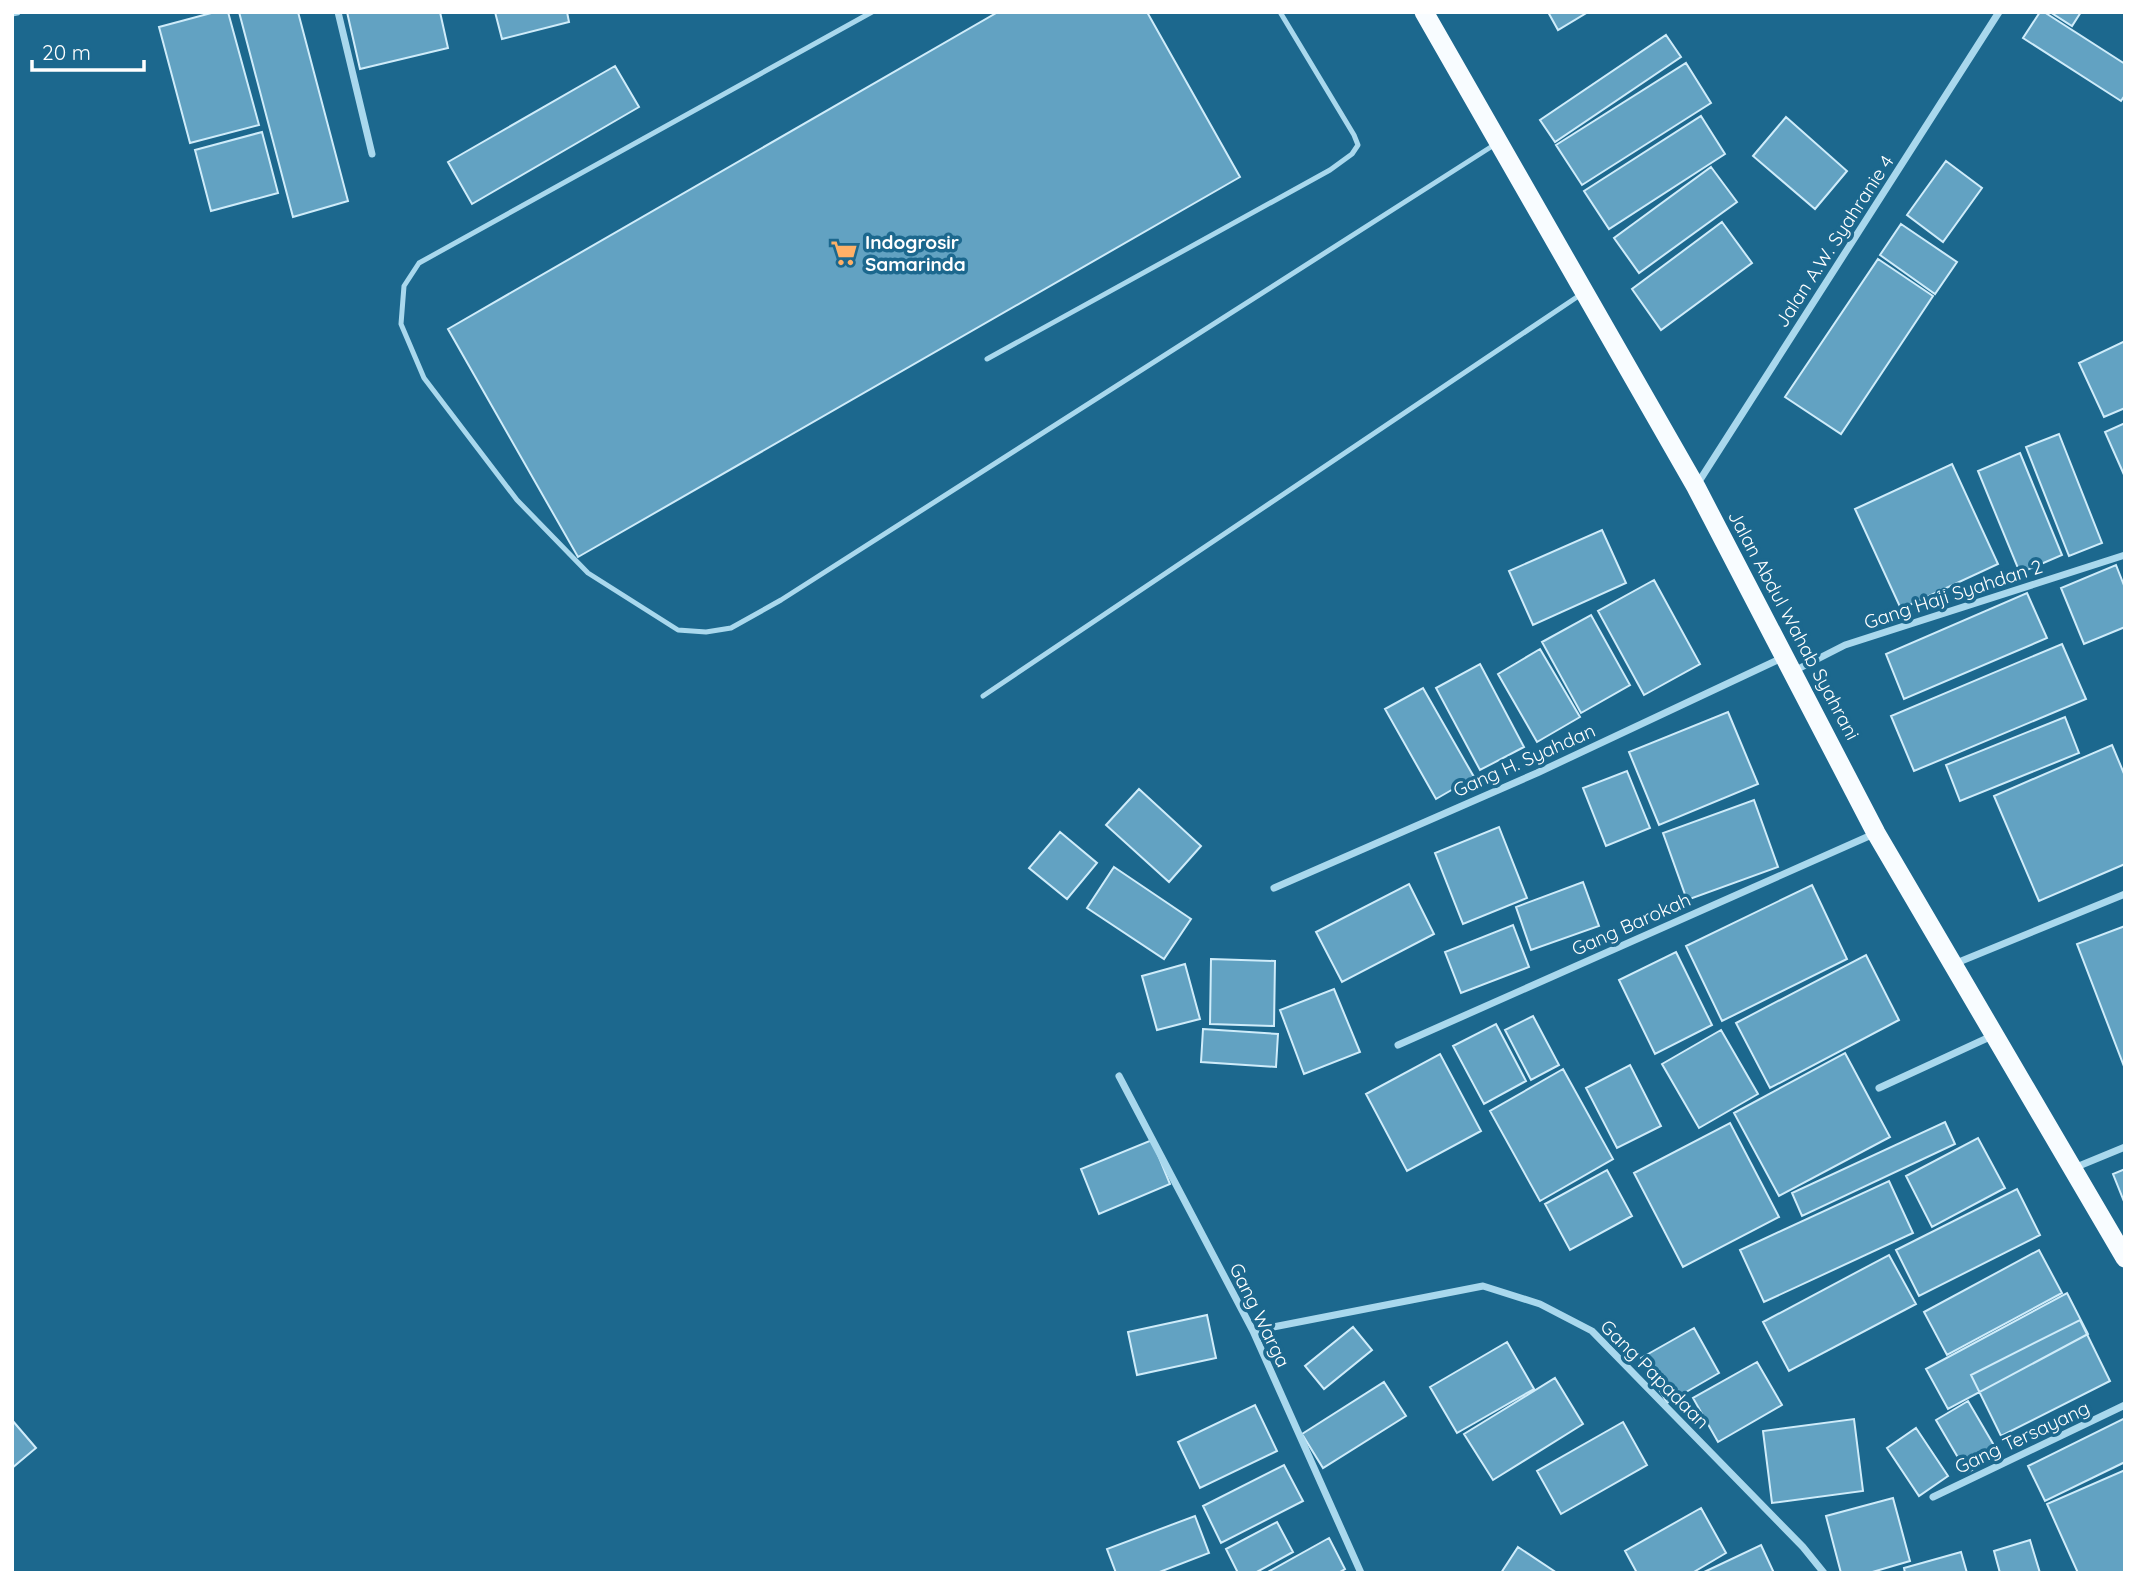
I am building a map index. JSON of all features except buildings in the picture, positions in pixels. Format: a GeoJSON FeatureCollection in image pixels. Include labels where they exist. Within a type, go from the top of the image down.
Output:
{"type":"FeatureCollection","features":[{"type":"Feature","properties":{"kind":"highway","name":"Jalan Abdul Wahab Syahrani"},"geometry":{"type":"LineString","coordinates":[[1424,12],[1696,487],[1876,833],[2125,1258]]}},
{"type":"Feature","properties":{"kind":"street"},"geometry":{"type":"LineString","coordinates":[[338,12],[372,154]]}},
{"type":"Feature","properties":{"kind":"street","name":"Jalan A.W. Syahranie 4"},"geometry":{"type":"LineString","coordinates":[[1696,487],[1999,12]]}},
{"type":"Feature","properties":{"kind":"street","name":"Gang Haji Syahdan 2"},"geometry":{"type":"LineString","coordinates":[[1789,664],[2125,555]]}},
{"type":"Feature","properties":{"kind":"street","name":"Gang H. Syahdan"},"geometry":{"type":"LineString","coordinates":[[1274,888],[1789,664]]}},
{"type":"Feature","properties":{"kind":"street","name":"Gang Barokah"},"geometry":{"type":"LineString","coordinates":[[1398,1045],[1876,833]]}},
{"type":"Feature","properties":{"kind":"street"},"geometry":{"type":"LineString","coordinates":[[1952,964],[2125,894]]}},
{"type":"Feature","properties":{"kind":"street"},"geometry":{"type":"LineString","coordinates":[[1879,1088],[1994,1034]]}},
{"type":"Feature","properties":{"kind":"street","name":"Gang Warga"},"geometry":{"type":"LineString","coordinates":[[1119,1076],[1253,1331],[1361,1573]]}},
{"type":"Feature","properties":{"kind":"street"},"geometry":{"type":"LineString","coordinates":[[2074,1168],[2125,1147]]}},
{"type":"Feature","properties":{"kind":"street","name":"Gang Papadaan"},"geometry":{"type":"LineString","coordinates":[[1253,1331],[1483,1286],[1540,1304],[1592,1331],[1804,1547],[1824,1573]]}},
{"type":"Feature","properties":{"kind":"street","name":"Gang Tersayang"},"geometry":{"type":"LineString","coordinates":[[1933,1497],[2125,1405]]}},
{"type":"Feature","properties":{"kind":"lane"},"geometry":{"type":"LineString","coordinates":[[872,12],[419,262],[404,286],[401,324],[424,378],[517,499],[588,573],[678,630],[705,632],[732,628],[781,600],[1499,141]]}},
{"type":"Feature","properties":{"kind":"lane"},"geometry":{"type":"LineString","coordinates":[[987,359],[1330,170],[1352,154],[1357,145],[1354,135],[1280,12]]}},
{"type":"Feature","properties":{"kind":"lane"},"geometry":{"type":"LineString","coordinates":[[983,696],[1585,292]]}},
{"type":"Feature","properties":{"kind":"place","name":"Indogrosir Samarinda"},"geometry":{"type":"Point","coordinates":[844,253]}}]}
